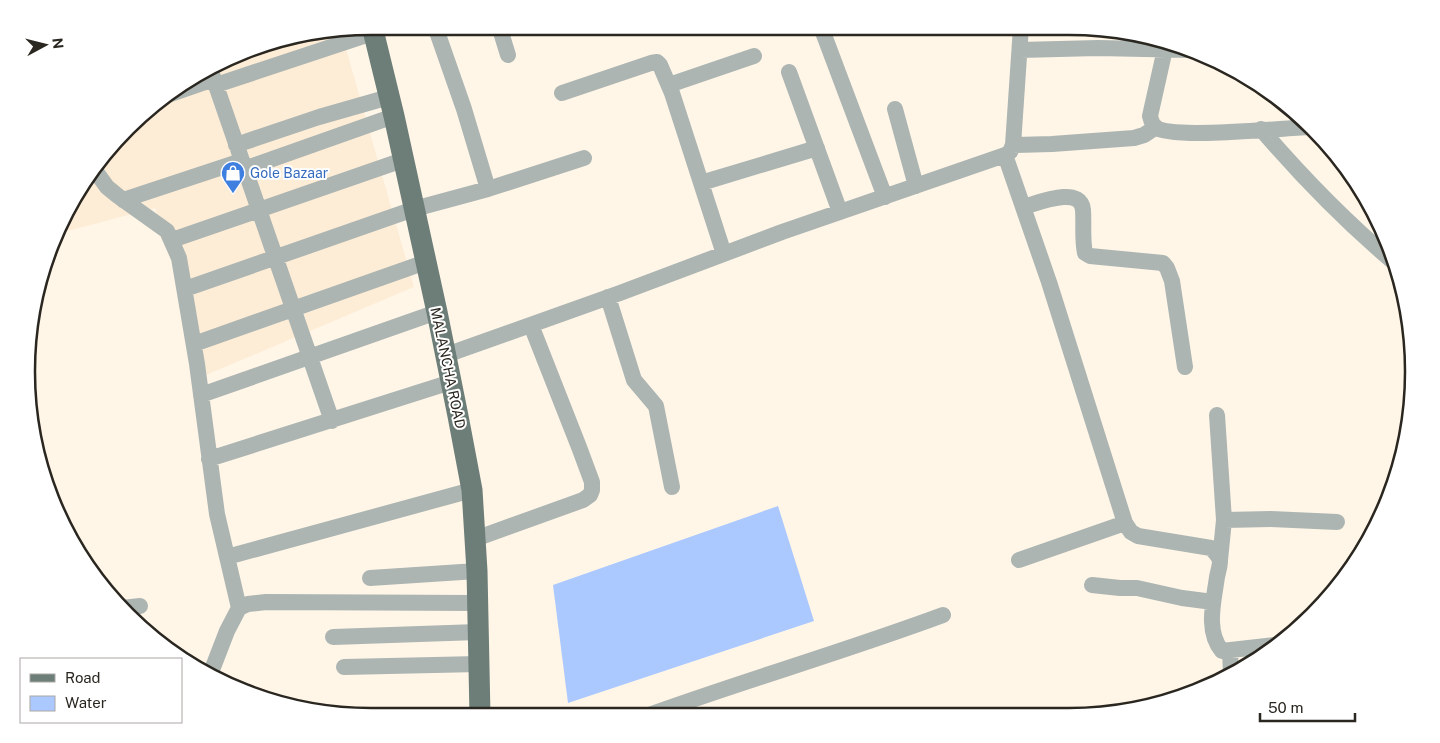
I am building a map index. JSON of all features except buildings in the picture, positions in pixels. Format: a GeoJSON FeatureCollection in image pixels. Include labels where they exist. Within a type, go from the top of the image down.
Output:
{"type":"FeatureCollection","features":[{"type":"Feature","properties":{"kind":"main road","name":"MALANCHA ROAD"},"geometry":{"type":"LineString","coordinates":[[373,35],[392,107],[437,312],[472,490],[477,571],[480,708]]}},
{"type":"Feature","properties":{"kind":"street"},"geometry":{"type":"LineString","coordinates":[[438,35],[464,109],[488,189]]}},
{"type":"Feature","properties":{"kind":"street"},"geometry":{"type":"LineString","coordinates":[[502,35],[508,54]]}},
{"type":"Feature","properties":{"kind":"street"},"geometry":{"type":"LineString","coordinates":[[824,35],[885,197]]}},
{"type":"Feature","properties":{"kind":"street"},"geometry":{"type":"LineString","coordinates":[[1021,35],[1009,150],[1023,207],[1126,523],[1131,532],[1138,536],[1211,548],[1220,560]]}},
{"type":"Feature","properties":{"kind":"street"},"geometry":{"type":"LineString","coordinates":[[196,85],[353,36]]}},
{"type":"Feature","properties":{"kind":"street"},"geometry":{"type":"LineString","coordinates":[[1020,50],[1165,49],[1150,116],[1152,123],[1156,127],[1167,131],[1190,134],[1298,127]]}},
{"type":"Feature","properties":{"kind":"street"},"geometry":{"type":"LineString","coordinates":[[669,85],[754,56]]}},
{"type":"Feature","properties":{"kind":"street"},"geometry":{"type":"LineString","coordinates":[[562,93],[657,62],[669,85],[724,254]]}},
{"type":"Feature","properties":{"kind":"street"},"geometry":{"type":"LineString","coordinates":[[789,72],[840,212]]}},
{"type":"Feature","properties":{"kind":"street"},"geometry":{"type":"LineString","coordinates":[[214,78],[332,421]]}},
{"type":"Feature","properties":{"kind":"street"},"geometry":{"type":"LineString","coordinates":[[236,145],[319,117],[392,107]]}},
{"type":"Feature","properties":{"kind":"street"},"geometry":{"type":"LineString","coordinates":[[123,200],[243,165],[392,107]]}},
{"type":"Feature","properties":{"kind":"street"},"geometry":{"type":"LineString","coordinates":[[895,109],[916,186]]}},
{"type":"Feature","properties":{"kind":"street"},"geometry":{"type":"LineString","coordinates":[[446,355],[916,186],[1009,150],[1052,144],[1134,138],[1156,127]]}},
{"type":"Feature","properties":{"kind":"street"},"geometry":{"type":"LineString","coordinates":[[1261,129],[1293,167],[1356,231],[1384,254]]}},
{"type":"Feature","properties":{"kind":"street"},"geometry":{"type":"LineString","coordinates":[[701,183],[817,148]]}},
{"type":"Feature","properties":{"kind":"street"},"geometry":{"type":"LineString","coordinates":[[185,289],[414,209],[488,189],[584,158]]}},
{"type":"Feature","properties":{"kind":"street"},"geometry":{"type":"LineString","coordinates":[[172,240],[403,160]]}},
{"type":"Feature","properties":{"kind":"street"},"geometry":{"type":"LineString","coordinates":[[99,176],[107,187],[123,200],[167,231],[179,258],[194,344],[217,514],[227,557],[233,621]]}},
{"type":"Feature","properties":{"kind":"street"},"geometry":{"type":"LineString","coordinates":[[1023,207],[1058,197],[1076,198],[1081,202],[1083,210],[1083,246],[1085,253],[1090,256],[1163,263],[1172,281],[1185,367]]}},
{"type":"Feature","properties":{"kind":"street"},"geometry":{"type":"LineString","coordinates":[[194,344],[426,262]]}},
{"type":"Feature","properties":{"kind":"street"},"geometry":{"type":"LineString","coordinates":[[608,297],[634,380],[656,406],[672,487]]}},
{"type":"Feature","properties":{"kind":"street"},"geometry":{"type":"LineString","coordinates":[[201,395],[437,312]]}},
{"type":"Feature","properties":{"kind":"street"},"geometry":{"type":"LineString","coordinates":[[475,539],[583,500],[590,495],[592,490],[592,482],[580,446],[531,325]]}},
{"type":"Feature","properties":{"kind":"street"},"geometry":{"type":"LineString","coordinates":[[209,458],[332,421],[451,382]]}},
{"type":"Feature","properties":{"kind":"street"},"geometry":{"type":"LineString","coordinates":[[1217,415],[1224,520],[1212,621],[1217,645],[1222,650],[1230,651],[1261,647]]}},
{"type":"Feature","properties":{"kind":"street"},"geometry":{"type":"LineString","coordinates":[[227,557],[472,490]]}},
{"type":"Feature","properties":{"kind":"street"},"geometry":{"type":"LineString","coordinates":[[1224,520],[1272,519],[1337,522]]}},
{"type":"Feature","properties":{"kind":"street"},"geometry":{"type":"LineString","coordinates":[[1019,560],[1126,523]]}},
{"type":"Feature","properties":{"kind":"street"},"geometry":{"type":"LineString","coordinates":[[370,578],[477,571]]}},
{"type":"Feature","properties":{"kind":"street"},"geometry":{"type":"LineString","coordinates":[[1092,585],[1137,588],[1182,598],[1213,602]]}},
{"type":"Feature","properties":{"kind":"street"},"geometry":{"type":"LineString","coordinates":[[213,668],[233,621],[248,604],[266,602],[477,603]]}},
{"type":"Feature","properties":{"kind":"street"},"geometry":{"type":"LineString","coordinates":[[132,607],[140,606]]}},
{"type":"Feature","properties":{"kind":"street"},"geometry":{"type":"LineString","coordinates":[[669,708],[745,681],[886,636],[943,615]]}},
{"type":"Feature","properties":{"kind":"street"},"geometry":{"type":"LineString","coordinates":[[333,637],[478,632]]}},
{"type":"Feature","properties":{"kind":"street"},"geometry":{"type":"LineString","coordinates":[[1230,651],[1231,666]]}},
{"type":"Feature","properties":{"kind":"street"},"geometry":{"type":"LineString","coordinates":[[344,667],[479,664]]}},
{"type":"Feature","properties":{"kind":"shaded area","name":"Gole Bazaar"},"geometry":{"type":"Polygon","coordinates":[[[343,37],[414,287],[206,375],[155,208],[66,231],[80,203],[119,150],[150,119],[185,92],[223,70],[263,53],[306,41],[343,37]]]}},
{"type":"Feature","properties":{"kind":"water"},"geometry":{"type":"Polygon","coordinates":[[[778,506],[814,621],[568,703],[553,585],[778,506]]]}},
{"type":"Feature","properties":{"kind":"place","name":"Gole Bazaar"},"geometry":{"type":"Point","coordinates":[233,194]}}]}
